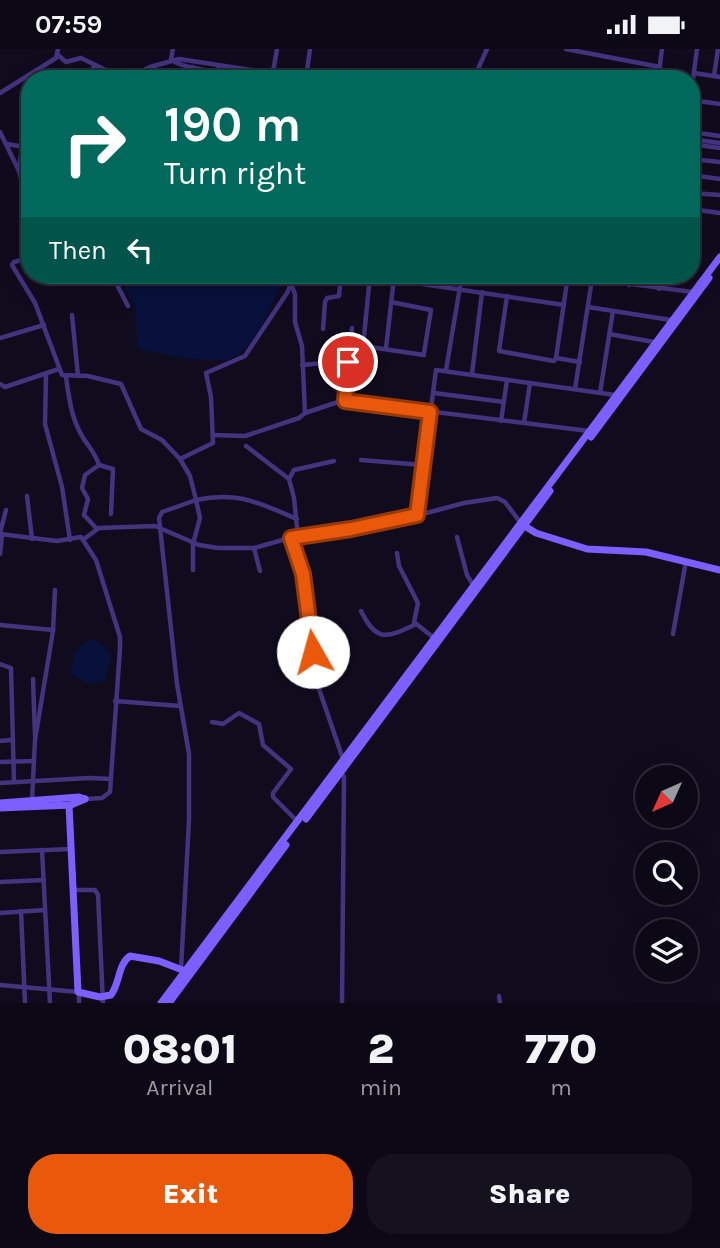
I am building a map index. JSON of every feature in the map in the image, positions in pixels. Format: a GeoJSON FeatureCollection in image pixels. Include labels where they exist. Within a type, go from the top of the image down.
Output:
{"type":"FeatureCollection","features":[{"type":"Feature","properties":{"kind":"street"},"geometry":{"type":"LineString","coordinates":[[171,59],[173,49]]}},
{"type":"Feature","properties":{"kind":"street"},"geometry":{"type":"LineString","coordinates":[[273,70],[277,49]]}},
{"type":"Feature","properties":{"kind":"street"},"geometry":{"type":"LineString","coordinates":[[308,70],[310,49]]}},
{"type":"Feature","properties":{"kind":"street"},"geometry":{"type":"LineString","coordinates":[[477,70],[487,49]]}},
{"type":"Feature","properties":{"kind":"street"},"geometry":{"type":"LineString","coordinates":[[566,49],[660,67]]}},
{"type":"Feature","properties":{"kind":"street"},"geometry":{"type":"LineString","coordinates":[[660,70],[662,49]]}},
{"type":"Feature","properties":{"kind":"street"},"geometry":{"type":"LineString","coordinates":[[694,70],[697,49]]}},
{"type":"Feature","properties":{"kind":"street"},"geometry":{"type":"LineString","coordinates":[[717,77],[718,49]]}},
{"type":"Feature","properties":{"kind":"street"},"geometry":{"type":"LineString","coordinates":[[33,70],[58,52],[66,62],[81,58],[106,70]]}},
{"type":"Feature","properties":{"kind":"street"},"geometry":{"type":"LineString","coordinates":[[171,59],[177,64],[226,70]]}},
{"type":"Feature","properties":{"kind":"street"},"geometry":{"type":"LineString","coordinates":[[145,70],[171,59],[251,70]]}},
{"type":"Feature","properties":{"kind":"street"},"geometry":{"type":"LineString","coordinates":[[93,70],[94,65]]}},
{"type":"Feature","properties":{"kind":"street"},"geometry":{"type":"LineString","coordinates":[[0,93],[21,78]]}},
{"type":"Feature","properties":{"kind":"street"},"geometry":{"type":"LineString","coordinates":[[700,101],[720,104]]}},
{"type":"Feature","properties":{"kind":"street"},"geometry":{"type":"LineString","coordinates":[[0,132],[21,178]]}},
{"type":"Feature","properties":{"kind":"street"},"geometry":{"type":"LineString","coordinates":[[700,133],[720,136]]}},
{"type":"Feature","properties":{"kind":"street"},"geometry":{"type":"LineString","coordinates":[[700,141],[720,145]]}},
{"type":"Feature","properties":{"kind":"street"},"geometry":{"type":"LineString","coordinates":[[6,144],[21,147]]}},
{"type":"Feature","properties":{"kind":"street"},"geometry":{"type":"LineString","coordinates":[[700,144],[720,145]]}},
{"type":"Feature","properties":{"kind":"street"},"geometry":{"type":"LineString","coordinates":[[19,170],[21,155]]}},
{"type":"Feature","properties":{"kind":"street"},"geometry":{"type":"LineString","coordinates":[[700,160],[720,162]]}},
{"type":"Feature","properties":{"kind":"street"},"geometry":{"type":"LineString","coordinates":[[700,176],[720,179]]}},
{"type":"Feature","properties":{"kind":"street"},"geometry":{"type":"LineString","coordinates":[[700,194],[720,195]]}},
{"type":"Feature","properties":{"kind":"street"},"geometry":{"type":"LineString","coordinates":[[700,210],[720,213]]}},
{"type":"Feature","properties":{"kind":"street"},"geometry":{"type":"LineString","coordinates":[[700,282],[720,257]]}},
{"type":"Feature","properties":{"kind":"street"},"geometry":{"type":"LineString","coordinates":[[21,260],[12,265],[21,280]]}},
{"type":"Feature","properties":{"kind":"street"},"geometry":{"type":"LineString","coordinates":[[161,1003],[183,970],[339,772],[344,760],[474,586],[720,264]]}},
{"type":"Feature","properties":{"kind":"street"},"geometry":{"type":"LineString","coordinates":[[24,284],[44,325],[62,375],[97,377],[121,384],[141,429],[162,440],[180,459],[190,476],[200,518],[193,544],[193,571]]}},
{"type":"Feature","properties":{"kind":"street"},"geometry":{"type":"LineString","coordinates":[[117,284],[128,306]]}},
{"type":"Feature","properties":{"kind":"street"},"geometry":{"type":"LineString","coordinates":[[291,284],[295,294],[294,320],[302,346],[304,414]]}},
{"type":"Feature","properties":{"kind":"street"},"geometry":{"type":"LineString","coordinates":[[180,459],[212,444],[211,397],[206,373],[245,356],[291,284]]}},
{"type":"Feature","properties":{"kind":"street"},"geometry":{"type":"LineString","coordinates":[[323,329],[325,302],[327,298],[338,297],[340,284]]}},
{"type":"Feature","properties":{"kind":"street"},"geometry":{"type":"LineString","coordinates":[[369,284],[363,346],[424,354],[431,310],[391,302]]}},
{"type":"Feature","properties":{"kind":"street"},"geometry":{"type":"LineString","coordinates":[[386,348],[393,284]]}},
{"type":"Feature","properties":{"kind":"street"},"geometry":{"type":"LineString","coordinates":[[433,284],[564,305]]}},
{"type":"Feature","properties":{"kind":"street"},"geometry":{"type":"LineString","coordinates":[[446,370],[460,284]]}},
{"type":"Feature","properties":{"kind":"street"},"geometry":{"type":"LineString","coordinates":[[556,358],[565,284]]}},
{"type":"Feature","properties":{"kind":"street"},"geometry":{"type":"LineString","coordinates":[[575,389],[591,284]]}},
{"type":"Feature","properties":{"kind":"street"},"geometry":{"type":"LineString","coordinates":[[626,284],[692,292]]}},
{"type":"Feature","properties":{"kind":"street"},"geometry":{"type":"LineString","coordinates":[[659,289],[660,284]]}},
{"type":"Feature","properties":{"kind":"street"},"geometry":{"type":"LineString","coordinates":[[169,1003],[698,284]]}},
{"type":"Feature","properties":{"kind":"street"},"geometry":{"type":"LineString","coordinates":[[472,374],[482,292]]}},
{"type":"Feature","properties":{"kind":"street"},"geometry":{"type":"LineString","coordinates":[[507,296],[499,351],[553,361],[556,358],[580,362]]}},
{"type":"Feature","properties":{"kind":"street"},"geometry":{"type":"LineString","coordinates":[[589,307],[671,320]]}},
{"type":"Feature","properties":{"kind":"street"},"geometry":{"type":"LineString","coordinates":[[600,393],[612,311]]}},
{"type":"Feature","properties":{"kind":"street"},"geometry":{"type":"LineString","coordinates":[[72,315],[78,376]]}},
{"type":"Feature","properties":{"kind":"street"},"geometry":{"type":"LineString","coordinates":[[0,338],[44,325]]}},
{"type":"Feature","properties":{"kind":"street"},"geometry":{"type":"LineString","coordinates":[[344,400],[352,328]]}},
{"type":"Feature","properties":{"kind":"street"},"geometry":{"type":"LineString","coordinates":[[609,334],[654,342]]}},
{"type":"Feature","properties":{"kind":"street"},"geometry":{"type":"LineString","coordinates":[[302,365],[344,360],[348,362]]}},
{"type":"Feature","properties":{"kind":"street"},"geometry":{"type":"LineString","coordinates":[[0,384],[5,387],[59,369]]}},
{"type":"Feature","properties":{"kind":"street"},"geometry":{"type":"LineString","coordinates":[[417,515],[436,370],[615,395]]}},
{"type":"Feature","properties":{"kind":"street"},"geometry":{"type":"LineString","coordinates":[[46,375],[45,424],[62,487],[70,540]]}},
{"type":"Feature","properties":{"kind":"street"},"geometry":{"type":"LineString","coordinates":[[66,377],[71,414],[99,464],[113,468],[111,514]]}},
{"type":"Feature","properties":{"kind":"street"},"geometry":{"type":"LineString","coordinates":[[501,421],[507,380]]}},
{"type":"Feature","properties":{"kind":"street"},"geometry":{"type":"LineString","coordinates":[[524,424],[530,383]]}},
{"type":"Feature","properties":{"kind":"street"},"geometry":{"type":"LineString","coordinates":[[434,393],[504,402]]}},
{"type":"Feature","properties":{"kind":"street"},"geometry":{"type":"LineString","coordinates":[[213,435],[244,436],[344,400],[590,431]]}},
{"type":"Feature","properties":{"kind":"street"},"geometry":{"type":"LineString","coordinates":[[246,446],[289,479]]}},
{"type":"Feature","properties":{"kind":"street"},"geometry":{"type":"LineString","coordinates":[[361,460],[423,465]]}},
{"type":"Feature","properties":{"kind":"street"},"geometry":{"type":"LineString","coordinates":[[298,537],[289,479],[294,470],[334,461]]}},
{"type":"Feature","properties":{"kind":"street"},"geometry":{"type":"LineString","coordinates":[[97,529],[84,515],[88,499],[82,488],[85,475],[99,464]]}},
{"type":"Feature","properties":{"kind":"street"},"geometry":{"type":"LineString","coordinates":[[27,496],[32,539]]}},
{"type":"Feature","properties":{"kind":"street"},"geometry":{"type":"LineString","coordinates":[[183,970],[189,813],[188,745],[180,706],[159,518],[161,513],[215,496],[244,499],[297,519]]}},
{"type":"Feature","properties":{"kind":"street"},"geometry":{"type":"LineString","coordinates":[[1,534],[32,539],[70,540],[84,539],[97,529],[160,526],[193,544],[219,548],[254,548],[291,538],[351,529],[497,498],[505,502],[522,524],[536,533],[587,549],[634,550],[720,570]]}},
{"type":"Feature","properties":{"kind":"street"},"geometry":{"type":"LineString","coordinates":[[0,554],[6,510]]}},
{"type":"Feature","properties":{"kind":"street"},"geometry":{"type":"LineString","coordinates":[[457,537],[467,575],[474,586]]}},
{"type":"Feature","properties":{"kind":"street"},"geometry":{"type":"LineString","coordinates":[[291,538],[303,574],[317,686],[344,760]]}},
{"type":"Feature","properties":{"kind":"street"},"geometry":{"type":"LineString","coordinates":[[0,803],[69,804],[106,796],[110,792],[120,640],[96,560],[84,539]]}},
{"type":"Feature","properties":{"kind":"street"},"geometry":{"type":"LineString","coordinates":[[254,548],[260,571]]}},
{"type":"Feature","properties":{"kind":"street"},"geometry":{"type":"LineString","coordinates":[[397,553],[399,566],[417,599],[421,628]]}},
{"type":"Feature","properties":{"kind":"street"},"geometry":{"type":"LineString","coordinates":[[673,634],[686,561]]}},
{"type":"Feature","properties":{"kind":"street"},"geometry":{"type":"LineString","coordinates":[[28,803],[53,630],[55,590]]}},
{"type":"Feature","properties":{"kind":"street"},"geometry":{"type":"LineString","coordinates":[[417,608],[414,618],[416,624],[435,638]]}},
{"type":"Feature","properties":{"kind":"street"},"geometry":{"type":"LineString","coordinates":[[361,611],[369,627],[379,634],[400,632],[416,624]]}},
{"type":"Feature","properties":{"kind":"street"},"geometry":{"type":"LineString","coordinates":[[0,625],[53,630]]}},
{"type":"Feature","properties":{"kind":"street"},"geometry":{"type":"LineString","coordinates":[[0,664],[11,668],[14,782]]}},
{"type":"Feature","properties":{"kind":"street"},"geometry":{"type":"LineString","coordinates":[[33,679],[35,740]]}},
{"type":"Feature","properties":{"kind":"street"},"geometry":{"type":"LineString","coordinates":[[115,701],[180,706]]}},
{"type":"Feature","properties":{"kind":"street"},"geometry":{"type":"LineString","coordinates":[[212,722],[223,724],[239,713],[260,724],[263,745],[291,769],[272,796],[298,822]]}},
{"type":"Feature","properties":{"kind":"street"},"geometry":{"type":"LineString","coordinates":[[0,741],[12,740]]}},
{"type":"Feature","properties":{"kind":"street"},"geometry":{"type":"LineString","coordinates":[[0,762],[34,761]]}},
{"type":"Feature","properties":{"kind":"street"},"geometry":{"type":"LineString","coordinates":[[339,772],[344,777],[342,1003]]}},
{"type":"Feature","properties":{"kind":"street"},"geometry":{"type":"LineString","coordinates":[[0,783],[111,779]]}},
{"type":"Feature","properties":{"kind":"street"},"geometry":{"type":"LineString","coordinates":[[0,808],[79,797],[85,799]]}},
{"type":"Feature","properties":{"kind":"street"},"geometry":{"type":"LineString","coordinates":[[69,804],[79,1003]]}},
{"type":"Feature","properties":{"kind":"street"},"geometry":{"type":"LineString","coordinates":[[0,852],[72,849]]}},
{"type":"Feature","properties":{"kind":"street"},"geometry":{"type":"LineString","coordinates":[[43,850],[50,1003]]}},
{"type":"Feature","properties":{"kind":"street"},"geometry":{"type":"LineString","coordinates":[[0,882],[44,880]]}},
{"type":"Feature","properties":{"kind":"street"},"geometry":{"type":"LineString","coordinates":[[74,890],[95,890],[98,895],[103,1000]]}},
{"type":"Feature","properties":{"kind":"street"},"geometry":{"type":"LineString","coordinates":[[0,913],[46,910]]}},
{"type":"Feature","properties":{"kind":"street"},"geometry":{"type":"LineString","coordinates":[[21,911],[25,1003]]}},
{"type":"Feature","properties":{"kind":"street"},"geometry":{"type":"LineString","coordinates":[[0,985],[78,993],[103,1000],[114,991],[124,960],[130,956],[159,961],[183,970]]}},
{"type":"Feature","properties":{"kind":"shaded area"},"geometry":{"type":"Polygon","coordinates":[[[125,284],[281,284],[264,321],[249,344],[232,358],[212,361],[138,349],[134,304],[124,288],[125,284]]]}},
{"type":"Feature","properties":{"kind":"shaded area"},"geometry":{"type":"Polygon","coordinates":[[[94,640],[105,646],[111,658],[105,680],[89,684],[70,674],[79,647],[94,640]]]}},
{"type":"Feature","properties":{"kind":"route"},"geometry":{"type":"LineString","coordinates":[[313,652],[303,574],[291,538],[417,515],[430,412],[345,401],[343,398],[348,362]]}}]}
